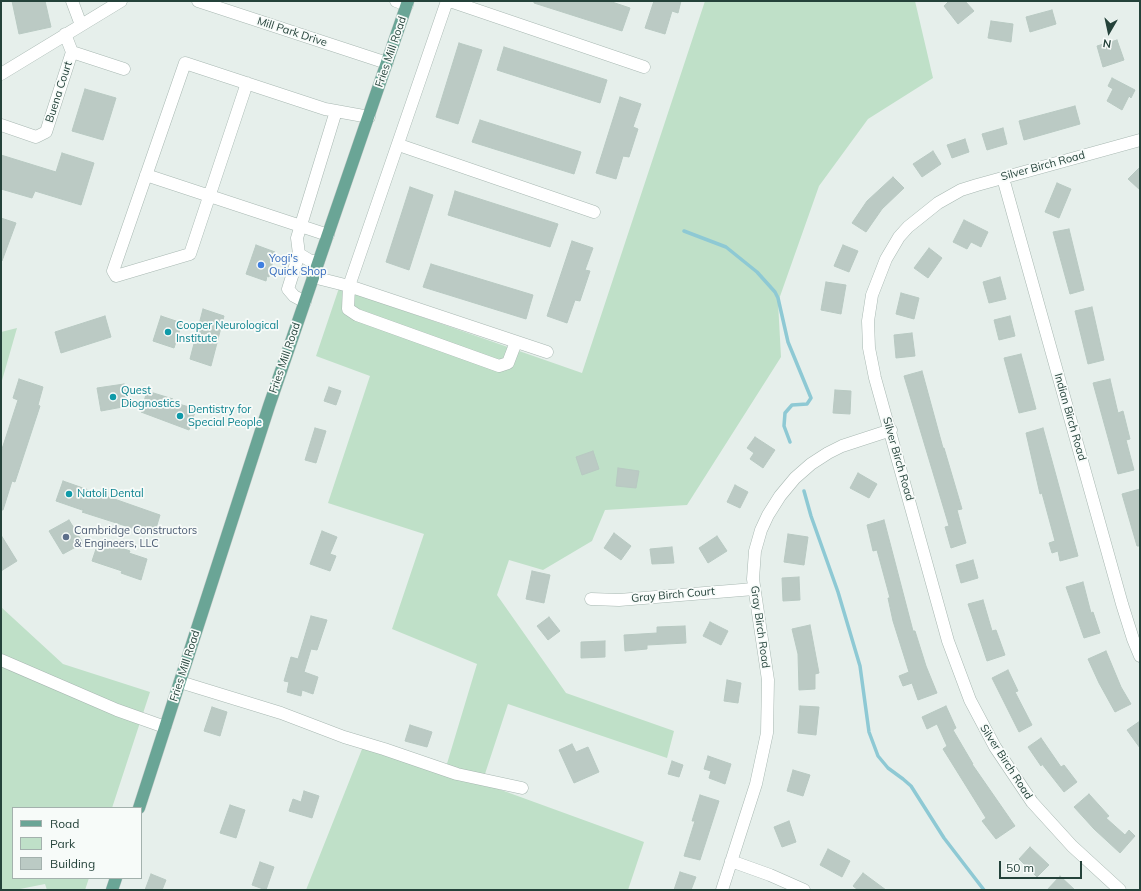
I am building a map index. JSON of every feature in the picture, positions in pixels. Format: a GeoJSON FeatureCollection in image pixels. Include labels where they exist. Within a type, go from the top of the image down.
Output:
{"type":"FeatureCollection","features":[{"type":"Feature","properties":{"kind":"main road","name":"Fries Mill Road"},"geometry":{"type":"LineString","coordinates":[[139,807],[269,406],[387,63],[403,2]]}},
{"type":"Feature","properties":{"kind":"main road"},"geometry":{"type":"LineString","coordinates":[[112,890],[116,879]]}},
{"type":"Feature","properties":{"kind":"street"},"geometry":{"type":"LineString","coordinates":[[72,1],[81,25]]}},
{"type":"Feature","properties":{"kind":"street"},"geometry":{"type":"LineString","coordinates":[[1,74],[121,1]]}},
{"type":"Feature","properties":{"kind":"street","name":"Mill Park Drive"},"geometry":{"type":"LineString","coordinates":[[198,1],[387,63]]}},
{"type":"Feature","properties":{"kind":"street"},"geometry":{"type":"LineString","coordinates":[[447,1],[350,286],[348,309],[350,312],[499,366],[508,362],[516,342]]}},
{"type":"Feature","properties":{"kind":"street"},"geometry":{"type":"LineString","coordinates":[[450,1],[644,67]]}},
{"type":"Feature","properties":{"kind":"street","name":"Buena Court"},"geometry":{"type":"LineString","coordinates":[[1,125],[36,137],[46,132],[72,52],[65,34]]}},
{"type":"Feature","properties":{"kind":"street","name":"Buena Court"},"geometry":{"type":"LineString","coordinates":[[72,52],[124,69]]}},
{"type":"Feature","properties":{"kind":"street"},"geometry":{"type":"LineString","coordinates":[[246,83],[190,254],[116,276],[113,271],[185,63],[246,83],[325,109],[369,116]]}},
{"type":"Feature","properties":{"kind":"street"},"geometry":{"type":"LineString","coordinates":[[305,302],[294,296],[288,289],[299,254],[297,238],[300,226],[336,111]]}},
{"type":"Feature","properties":{"kind":"street","name":"Silver Birch Road"},"geometry":{"type":"LineString","coordinates":[[1120,890],[1097,871],[1044,817],[1013,776],[976,714],[948,641],[876,378],[869,342],[870,307],[880,271],[899,237],[928,209],[961,190],[1140,140]]}},
{"type":"Feature","properties":{"kind":"street"},"geometry":{"type":"LineString","coordinates":[[398,145],[594,212]]}},
{"type":"Feature","properties":{"kind":"street"},"geometry":{"type":"LineString","coordinates":[[146,175],[328,235]]}},
{"type":"Feature","properties":{"kind":"street","name":"Indian Birch Road"},"geometry":{"type":"LineString","coordinates":[[1003,178],[1120,596],[1133,639],[1140,656]]}},
{"type":"Feature","properties":{"kind":"street"},"geometry":{"type":"LineString","coordinates":[[299,254],[309,260],[318,262]]}},
{"type":"Feature","properties":{"kind":"street"},"geometry":{"type":"LineString","coordinates":[[313,277],[350,286],[546,352]]}},
{"type":"Feature","properties":{"kind":"street","name":"Gray Birch Road"},"geometry":{"type":"LineString","coordinates":[[722,890],[760,771],[767,733],[768,680],[754,589],[753,569],[761,530],[774,505],[795,478],[828,453],[856,441],[891,430]]}},
{"type":"Feature","properties":{"kind":"street","name":"Gray Birch Court"},"geometry":{"type":"LineString","coordinates":[[591,599],[619,600],[754,589]]}},
{"type":"Feature","properties":{"kind":"street"},"geometry":{"type":"LineString","coordinates":[[1,660],[117,710],[165,727]]}},
{"type":"Feature","properties":{"kind":"street"},"geometry":{"type":"LineString","coordinates":[[180,682],[281,713],[344,737],[457,774],[522,788]]}},
{"type":"Feature","properties":{"kind":"street"},"geometry":{"type":"LineString","coordinates":[[731,861],[804,890]]}},
{"type":"Feature","properties":{"kind":"green space"},"geometry":{"type":"Polygon","coordinates":[[[705,1],[915,1],[933,78],[868,119],[819,186],[778,302],[781,357],[687,505],[605,510],[592,541],[543,570],[509,560],[497,595],[566,693],[674,731],[667,758],[508,704],[482,783],[644,842],[628,890],[306,890],[366,739],[446,767],[477,664],[392,629],[424,534],[328,503],[370,376],[316,356],[339,288],[582,373],[705,1]]]}},
{"type":"Feature","properties":{"kind":"green space"},"geometry":{"type":"Polygon","coordinates":[[[17,328],[1,384],[1,332],[17,328]]]}},
{"type":"Feature","properties":{"kind":"green space"},"geometry":{"type":"Polygon","coordinates":[[[1,607],[63,664],[150,692],[112,807],[12,807],[12,879],[89,879],[85,890],[47,890],[45,884],[15,890],[1,890],[1,607]]]}},
{"type":"Feature","properties":{"kind":"building"},"geometry":{"type":"Polygon","coordinates":[[[12,1],[45,1],[51,27],[19,34],[12,1]]]}},
{"type":"Feature","properties":{"kind":"building"},"geometry":{"type":"Polygon","coordinates":[[[534,1],[609,1],[630,8],[622,31],[534,3],[534,1]]]}},
{"type":"Feature","properties":{"kind":"building"},"geometry":{"type":"Polygon","coordinates":[[[654,1],[681,1],[678,13],[672,11],[665,34],[645,28],[654,1]]]}},
{"type":"Feature","properties":{"kind":"building"},"geometry":{"type":"Polygon","coordinates":[[[949,1],[965,1],[974,11],[958,24],[944,6],[949,1]]]}},
{"type":"Feature","properties":{"kind":"building"},"geometry":{"type":"Polygon","coordinates":[[[1052,10],[1056,24],[1030,32],[1026,17],[1052,10]]]}},
{"type":"Feature","properties":{"kind":"building"},"geometry":{"type":"Polygon","coordinates":[[[991,21],[1013,24],[1011,42],[988,38],[991,21]]]}},
{"type":"Feature","properties":{"kind":"building"},"geometry":{"type":"Polygon","coordinates":[[[1117,40],[1124,60],[1103,67],[1097,46],[1117,40]]]}},
{"type":"Feature","properties":{"kind":"building"},"geometry":{"type":"Polygon","coordinates":[[[459,43],[482,50],[458,124],[436,117],[459,43]]]}},
{"type":"Feature","properties":{"kind":"building"},"geometry":{"type":"Polygon","coordinates":[[[504,47],[607,80],[600,103],[497,70],[504,47]]]}},
{"type":"Feature","properties":{"kind":"building"},"geometry":{"type":"Polygon","coordinates":[[[1112,78],[1135,90],[1131,98],[1129,96],[1122,110],[1107,101],[1113,89],[1108,86],[1112,78]]]}},
{"type":"Feature","properties":{"kind":"building"},"geometry":{"type":"Polygon","coordinates":[[[85,89],[116,98],[103,140],[72,131],[85,89]]]}},
{"type":"Feature","properties":{"kind":"building"},"geometry":{"type":"Polygon","coordinates":[[[620,97],[641,104],[633,127],[638,129],[629,157],[623,156],[616,179],[596,173],[620,97]]]}},
{"type":"Feature","properties":{"kind":"building"},"geometry":{"type":"Polygon","coordinates":[[[1075,106],[1080,124],[1024,140],[1019,121],[1075,106]]]}},
{"type":"Feature","properties":{"kind":"building"},"geometry":{"type":"Polygon","coordinates":[[[480,120],[581,152],[574,174],[472,142],[480,120]]]}},
{"type":"Feature","properties":{"kind":"building"},"geometry":{"type":"Polygon","coordinates":[[[1003,128],[1007,144],[987,150],[982,134],[1003,128]]]}},
{"type":"Feature","properties":{"kind":"building"},"geometry":{"type":"Polygon","coordinates":[[[965,139],[969,152],[952,158],[947,145],[965,139]]]}},
{"type":"Feature","properties":{"kind":"building"},"geometry":{"type":"Polygon","coordinates":[[[933,151],[941,164],[922,177],[913,164],[933,151]]]}},
{"type":"Feature","properties":{"kind":"building"},"geometry":{"type":"Polygon","coordinates":[[[62,153],[94,163],[81,205],[35,191],[32,198],[1,189],[1,155],[56,172],[62,153]]]}},
{"type":"Feature","properties":{"kind":"building"},"geometry":{"type":"Polygon","coordinates":[[[1140,167],[1140,190],[1128,179],[1140,167]]]}},
{"type":"Feature","properties":{"kind":"building"},"geometry":{"type":"Polygon","coordinates":[[[893,177],[904,188],[882,209],[866,232],[852,223],[867,201],[893,177]]]}},
{"type":"Feature","properties":{"kind":"building"},"geometry":{"type":"Polygon","coordinates":[[[1057,183],[1071,189],[1059,218],[1045,212],[1057,183]]]}},
{"type":"Feature","properties":{"kind":"building"},"geometry":{"type":"Polygon","coordinates":[[[410,187],[433,195],[409,270],[386,262],[410,187]]]}},
{"type":"Feature","properties":{"kind":"building"},"geometry":{"type":"Polygon","coordinates":[[[455,191],[558,224],[550,247],[448,215],[455,191]]]}},
{"type":"Feature","properties":{"kind":"building"},"geometry":{"type":"Polygon","coordinates":[[[1,218],[16,223],[2,261],[1,261],[1,218]]]}},
{"type":"Feature","properties":{"kind":"building"},"geometry":{"type":"Polygon","coordinates":[[[964,220],[988,232],[981,247],[971,242],[967,249],[953,242],[964,220]]]}},
{"type":"Feature","properties":{"kind":"building"},"geometry":{"type":"Polygon","coordinates":[[[1069,229],[1084,290],[1070,294],[1053,232],[1069,229]]]}},
{"type":"Feature","properties":{"kind":"building"},"geometry":{"type":"Polygon","coordinates":[[[572,241],[593,248],[585,270],[590,271],[580,301],[575,300],[567,323],[547,316],[572,241]]]}},
{"type":"Feature","properties":{"kind":"building","name":"Yogi's Quick Shop"},"geometry":{"type":"Polygon","coordinates":[[[256,245],[275,252],[269,277],[267,276],[266,281],[246,274],[256,245]]]}},
{"type":"Feature","properties":{"kind":"building"},"geometry":{"type":"Polygon","coordinates":[[[843,245],[858,251],[849,272],[834,266],[843,245]]]}},
{"type":"Feature","properties":{"kind":"building"},"geometry":{"type":"Polygon","coordinates":[[[929,248],[942,258],[928,278],[914,268],[929,248]]]}},
{"type":"Feature","properties":{"kind":"building"},"geometry":{"type":"Polygon","coordinates":[[[431,264],[533,295],[526,319],[423,287],[431,264]]]}},
{"type":"Feature","properties":{"kind":"building"},"geometry":{"type":"Polygon","coordinates":[[[1000,277],[1006,299],[989,303],[983,282],[1000,277]]]}},
{"type":"Feature","properties":{"kind":"building"},"geometry":{"type":"Polygon","coordinates":[[[826,282],[846,285],[841,314],[821,310],[826,282]]]}},
{"type":"Feature","properties":{"kind":"building"},"geometry":{"type":"Polygon","coordinates":[[[901,293],[919,298],[914,319],[896,314],[901,293]]]}},
{"type":"Feature","properties":{"kind":"building"},"geometry":{"type":"Polygon","coordinates":[[[1092,307],[1104,360],[1088,364],[1075,311],[1092,307]]]}},
{"type":"Feature","properties":{"kind":"building"},"geometry":{"type":"Polygon","coordinates":[[[203,309],[224,316],[211,366],[190,359],[203,309]]]}},
{"type":"Feature","properties":{"kind":"building"},"geometry":{"type":"Polygon","coordinates":[[[105,316],[111,337],[61,353],[55,332],[105,316]]]}},
{"type":"Feature","properties":{"kind":"building","name":"Cooper Neurological Institute"},"geometry":{"type":"Polygon","coordinates":[[[161,316],[182,323],[174,348],[153,341],[161,316]]]}},
{"type":"Feature","properties":{"kind":"building"},"geometry":{"type":"Polygon","coordinates":[[[1010,316],[1015,336],[999,340],[994,320],[1010,316]]]}},
{"type":"Feature","properties":{"kind":"building"},"geometry":{"type":"Polygon","coordinates":[[[912,333],[915,356],[896,358],[894,335],[912,333]]]}},
{"type":"Feature","properties":{"kind":"building"},"geometry":{"type":"Polygon","coordinates":[[[1021,354],[1036,409],[1019,413],[1004,358],[1021,354]]]}},
{"type":"Feature","properties":{"kind":"building"},"geometry":{"type":"Polygon","coordinates":[[[922,371],[943,448],[962,509],[957,510],[966,543],[951,548],[945,527],[949,526],[904,376],[922,371]]]}},
{"type":"Feature","properties":{"kind":"building"},"geometry":{"type":"Polygon","coordinates":[[[19,379],[43,387],[38,405],[40,406],[15,482],[12,481],[3,510],[1,510],[1,452],[18,400],[13,398],[19,379]]]}},
{"type":"Feature","properties":{"kind":"building"},"geometry":{"type":"Polygon","coordinates":[[[1110,379],[1118,413],[1123,411],[1130,439],[1126,440],[1134,470],[1118,474],[1093,383],[1110,379]]]}},
{"type":"Feature","properties":{"kind":"building","name":"Quest Diognostics"},"geometry":{"type":"Polygon","coordinates":[[[124,384],[128,406],[101,411],[97,388],[124,384]]]}},
{"type":"Feature","properties":{"kind":"building"},"geometry":{"type":"Polygon","coordinates":[[[329,387],[341,391],[336,405],[324,401],[329,387]]]}},
{"type":"Feature","properties":{"kind":"building"},"geometry":{"type":"Polygon","coordinates":[[[835,390],[851,391],[850,414],[833,413],[835,390]]]}},
{"type":"Feature","properties":{"kind":"building"},"geometry":{"type":"Polygon","coordinates":[[[147,391],[173,399],[172,402],[196,409],[189,430],[141,412],[147,391]]]}},
{"type":"Feature","properties":{"kind":"building"},"geometry":{"type":"Polygon","coordinates":[[[315,428],[326,431],[316,463],[305,460],[315,428]]]}},
{"type":"Feature","properties":{"kind":"building"},"geometry":{"type":"Polygon","coordinates":[[[1043,428],[1078,556],[1060,561],[1058,551],[1052,553],[1049,543],[1055,541],[1042,493],[1040,494],[1026,433],[1043,428]]]}},
{"type":"Feature","properties":{"kind":"building"},"geometry":{"type":"Polygon","coordinates":[[[755,437],[775,450],[763,468],[750,459],[754,453],[747,448],[755,437]]]}},
{"type":"Feature","properties":{"kind":"building"},"geometry":{"type":"Polygon","coordinates":[[[593,451],[599,469],[582,475],[576,457],[593,451]]]}},
{"type":"Feature","properties":{"kind":"building"},"geometry":{"type":"Polygon","coordinates":[[[618,468],[639,471],[636,488],[616,486],[618,468]]]}},
{"type":"Feature","properties":{"kind":"building"},"geometry":{"type":"Polygon","coordinates":[[[858,473],[877,484],[869,498],[850,488],[858,473]]]}},
{"type":"Feature","properties":{"kind":"building"},"geometry":{"type":"Polygon","coordinates":[[[63,481],[160,515],[154,535],[82,512],[85,511],[56,501],[63,481]]]}},
{"type":"Feature","properties":{"kind":"building"},"geometry":{"type":"Polygon","coordinates":[[[735,485],[748,492],[740,508],[727,502],[735,485]]]}},
{"type":"Feature","properties":{"kind":"building"},"geometry":{"type":"Polygon","coordinates":[[[1140,489],[1140,546],[1137,546],[1122,494],[1140,489]]]}},
{"type":"Feature","properties":{"kind":"building","name":"Cambridge Constructors & Engineers, LLC"},"geometry":{"type":"Polygon","coordinates":[[[69,520],[83,543],[63,554],[49,531],[69,520]]]}},
{"type":"Feature","properties":{"kind":"building"},"geometry":{"type":"Polygon","coordinates":[[[884,520],[913,631],[915,631],[926,666],[937,693],[918,700],[912,683],[903,686],[899,676],[909,672],[893,621],[888,598],[890,598],[877,550],[873,551],[867,525],[884,520]]]}},
{"type":"Feature","properties":{"kind":"building"},"geometry":{"type":"Polygon","coordinates":[[[322,531],[337,537],[330,554],[336,556],[330,571],[310,564],[322,531]]]}},
{"type":"Feature","properties":{"kind":"building"},"geometry":{"type":"Polygon","coordinates":[[[614,533],[631,546],[621,560],[604,548],[614,533]]]}},
{"type":"Feature","properties":{"kind":"building"},"geometry":{"type":"Polygon","coordinates":[[[788,534],[808,537],[804,565],[784,562],[788,534]]]}},
{"type":"Feature","properties":{"kind":"building"},"geometry":{"type":"Polygon","coordinates":[[[1,535],[17,561],[1,571],[1,535]]]}},
{"type":"Feature","properties":{"kind":"building"},"geometry":{"type":"Polygon","coordinates":[[[717,536],[727,551],[708,563],[699,548],[717,536]]]}},
{"type":"Feature","properties":{"kind":"building"},"geometry":{"type":"Polygon","coordinates":[[[99,540],[147,559],[141,580],[121,573],[122,571],[92,561],[99,540]]]}},
{"type":"Feature","properties":{"kind":"building"},"geometry":{"type":"Polygon","coordinates":[[[672,547],[674,563],[652,564],[650,549],[672,547]]]}},
{"type":"Feature","properties":{"kind":"building"},"geometry":{"type":"Polygon","coordinates":[[[973,560],[978,578],[961,583],[956,565],[973,560]]]}},
{"type":"Feature","properties":{"kind":"building"},"geometry":{"type":"Polygon","coordinates":[[[532,571],[550,575],[544,603],[526,599],[532,571]]]}},
{"type":"Feature","properties":{"kind":"building"},"geometry":{"type":"Polygon","coordinates":[[[799,577],[800,600],[783,601],[782,578],[799,577]]]}},
{"type":"Feature","properties":{"kind":"building"},"geometry":{"type":"Polygon","coordinates":[[[1083,582],[1091,613],[1093,612],[1100,633],[1084,638],[1066,587],[1083,582]]]}},
{"type":"Feature","properties":{"kind":"building"},"geometry":{"type":"Polygon","coordinates":[[[983,600],[992,631],[996,630],[1005,655],[987,661],[968,604],[983,600]]]}},
{"type":"Feature","properties":{"kind":"building"},"geometry":{"type":"Polygon","coordinates":[[[311,616],[327,620],[317,650],[311,649],[304,672],[318,677],[313,694],[302,690],[301,696],[287,692],[289,682],[284,681],[291,657],[298,659],[311,616]]]}},
{"type":"Feature","properties":{"kind":"building"},"geometry":{"type":"Polygon","coordinates":[[[549,617],[560,631],[548,640],[537,626],[549,617]]]}},
{"type":"Feature","properties":{"kind":"building"},"geometry":{"type":"Polygon","coordinates":[[[710,622],[728,631],[721,645],[703,636],[710,622]]]}},
{"type":"Feature","properties":{"kind":"building"},"geometry":{"type":"Polygon","coordinates":[[[810,625],[819,673],[815,674],[815,689],[799,690],[798,654],[792,629],[810,625]]]}},
{"type":"Feature","properties":{"kind":"building"},"geometry":{"type":"Polygon","coordinates":[[[685,626],[686,643],[647,645],[647,649],[625,651],[624,635],[657,633],[657,627],[685,626]]]}},
{"type":"Feature","properties":{"kind":"building"},"geometry":{"type":"Polygon","coordinates":[[[605,641],[605,657],[581,658],[581,642],[605,641]]]}},
{"type":"Feature","properties":{"kind":"building"},"geometry":{"type":"Polygon","coordinates":[[[1106,651],[1121,687],[1131,704],[1115,712],[1088,659],[1106,651]]]}},
{"type":"Feature","properties":{"kind":"building"},"geometry":{"type":"Polygon","coordinates":[[[1008,670],[1018,691],[1015,692],[1032,725],[1019,732],[992,678],[1008,670]]]}},
{"type":"Feature","properties":{"kind":"building"},"geometry":{"type":"Polygon","coordinates":[[[727,680],[741,683],[738,703],[724,701],[727,680]]]}},
{"type":"Feature","properties":{"kind":"building"},"geometry":{"type":"Polygon","coordinates":[[[800,706],[819,707],[816,735],[798,733],[800,706]]]}},
{"type":"Feature","properties":{"kind":"building"},"geometry":{"type":"Polygon","coordinates":[[[946,706],[956,728],[953,730],[972,764],[1015,826],[996,839],[982,821],[986,818],[943,749],[947,746],[937,724],[927,729],[922,717],[946,706]]]}},
{"type":"Feature","properties":{"kind":"building"},"geometry":{"type":"Polygon","coordinates":[[[212,707],[227,712],[220,736],[204,731],[212,707]]]}},
{"type":"Feature","properties":{"kind":"building"},"geometry":{"type":"Polygon","coordinates":[[[1140,721],[1140,748],[1127,730],[1140,721]]]}},
{"type":"Feature","properties":{"kind":"building"},"geometry":{"type":"Polygon","coordinates":[[[410,725],[432,732],[427,747],[405,741],[410,725]]]}},
{"type":"Feature","properties":{"kind":"building"},"geometry":{"type":"Polygon","coordinates":[[[1041,738],[1061,767],[1064,765],[1077,782],[1064,792],[1042,764],[1041,766],[1028,747],[1041,738]]]}},
{"type":"Feature","properties":{"kind":"building"},"geometry":{"type":"Polygon","coordinates":[[[572,744],[576,752],[588,747],[599,772],[574,783],[559,750],[572,744]]]}},
{"type":"Feature","properties":{"kind":"building"},"geometry":{"type":"Polygon","coordinates":[[[708,756],[731,764],[725,784],[709,778],[711,771],[704,769],[708,756]]]}},
{"type":"Feature","properties":{"kind":"building"},"geometry":{"type":"Polygon","coordinates":[[[672,761],[683,765],[679,777],[668,774],[672,761]]]}},
{"type":"Feature","properties":{"kind":"building"},"geometry":{"type":"Polygon","coordinates":[[[793,770],[810,775],[803,796],[787,791],[793,770]]]}},
{"type":"Feature","properties":{"kind":"building"},"geometry":{"type":"Polygon","coordinates":[[[304,791],[319,796],[312,818],[289,811],[293,799],[301,802],[304,791]]]}},
{"type":"Feature","properties":{"kind":"building"},"geometry":{"type":"Polygon","coordinates":[[[1089,794],[1109,816],[1106,818],[1125,835],[1129,830],[1135,836],[1120,853],[1094,829],[1074,807],[1089,794]]]}},
{"type":"Feature","properties":{"kind":"building"},"geometry":{"type":"Polygon","coordinates":[[[700,795],[719,801],[700,860],[684,856],[695,821],[692,821],[700,795]]]}},
{"type":"Feature","properties":{"kind":"building"},"geometry":{"type":"Polygon","coordinates":[[[230,805],[245,810],[236,838],[220,833],[230,805]]]}},
{"type":"Feature","properties":{"kind":"building"},"geometry":{"type":"Polygon","coordinates":[[[789,821],[796,842],[782,847],[774,827],[789,821]]]}},
{"type":"Feature","properties":{"kind":"building"},"geometry":{"type":"Polygon","coordinates":[[[1030,847],[1049,865],[1037,877],[1019,859],[1030,847]]]}},
{"type":"Feature","properties":{"kind":"building"},"geometry":{"type":"Polygon","coordinates":[[[828,849],[850,861],[842,877],[820,865],[828,849]]]}},
{"type":"Feature","properties":{"kind":"building"},"geometry":{"type":"Polygon","coordinates":[[[260,862],[274,867],[266,890],[252,885],[260,862]]]}},
{"type":"Feature","properties":{"kind":"building"},"geometry":{"type":"Polygon","coordinates":[[[680,872],[696,877],[691,890],[674,890],[680,872]]]}},
{"type":"Feature","properties":{"kind":"building"},"geometry":{"type":"Polygon","coordinates":[[[863,873],[886,890],[858,890],[853,886],[863,873]]]}},
{"type":"Feature","properties":{"kind":"building"},"geometry":{"type":"Polygon","coordinates":[[[151,874],[166,880],[162,890],[145,890],[151,874]]]}},
{"type":"Feature","properties":{"kind":"building"},"geometry":{"type":"Polygon","coordinates":[[[1060,876],[1075,890],[1047,890],[1060,876]]]}},
{"type":"Feature","properties":{"kind":"waterway"},"geometry":{"type":"LineString","coordinates":[[684,231],[726,247],[757,272],[775,292],[778,298],[788,342],[811,398],[807,404],[792,405],[785,413],[784,426],[790,442]]}},
{"type":"Feature","properties":{"kind":"waterway"},"geometry":{"type":"LineString","coordinates":[[804,491],[811,516],[838,592],[860,666],[869,732],[878,756],[888,768],[911,786],[944,838],[984,890]]}},
{"type":"Feature","properties":{"kind":"place","name":"Yogi's Quick Shop"},"geometry":{"type":"Point","coordinates":[261,265]}},
{"type":"Feature","properties":{"kind":"place","name":"Cooper Neurological Institute"},"geometry":{"type":"Point","coordinates":[168,332]}},
{"type":"Feature","properties":{"kind":"place","name":"Quest Diognostics"},"geometry":{"type":"Point","coordinates":[113,397]}},
{"type":"Feature","properties":{"kind":"place","name":"Dentistry for Special People"},"geometry":{"type":"Point","coordinates":[180,416]}},
{"type":"Feature","properties":{"kind":"place","name":"Natoli Dental"},"geometry":{"type":"Point","coordinates":[69,494]}},
{"type":"Feature","properties":{"kind":"place","name":"Cambridge Constructors & Engineers, LLC"},"geometry":{"type":"Point","coordinates":[66,537]}}]}
